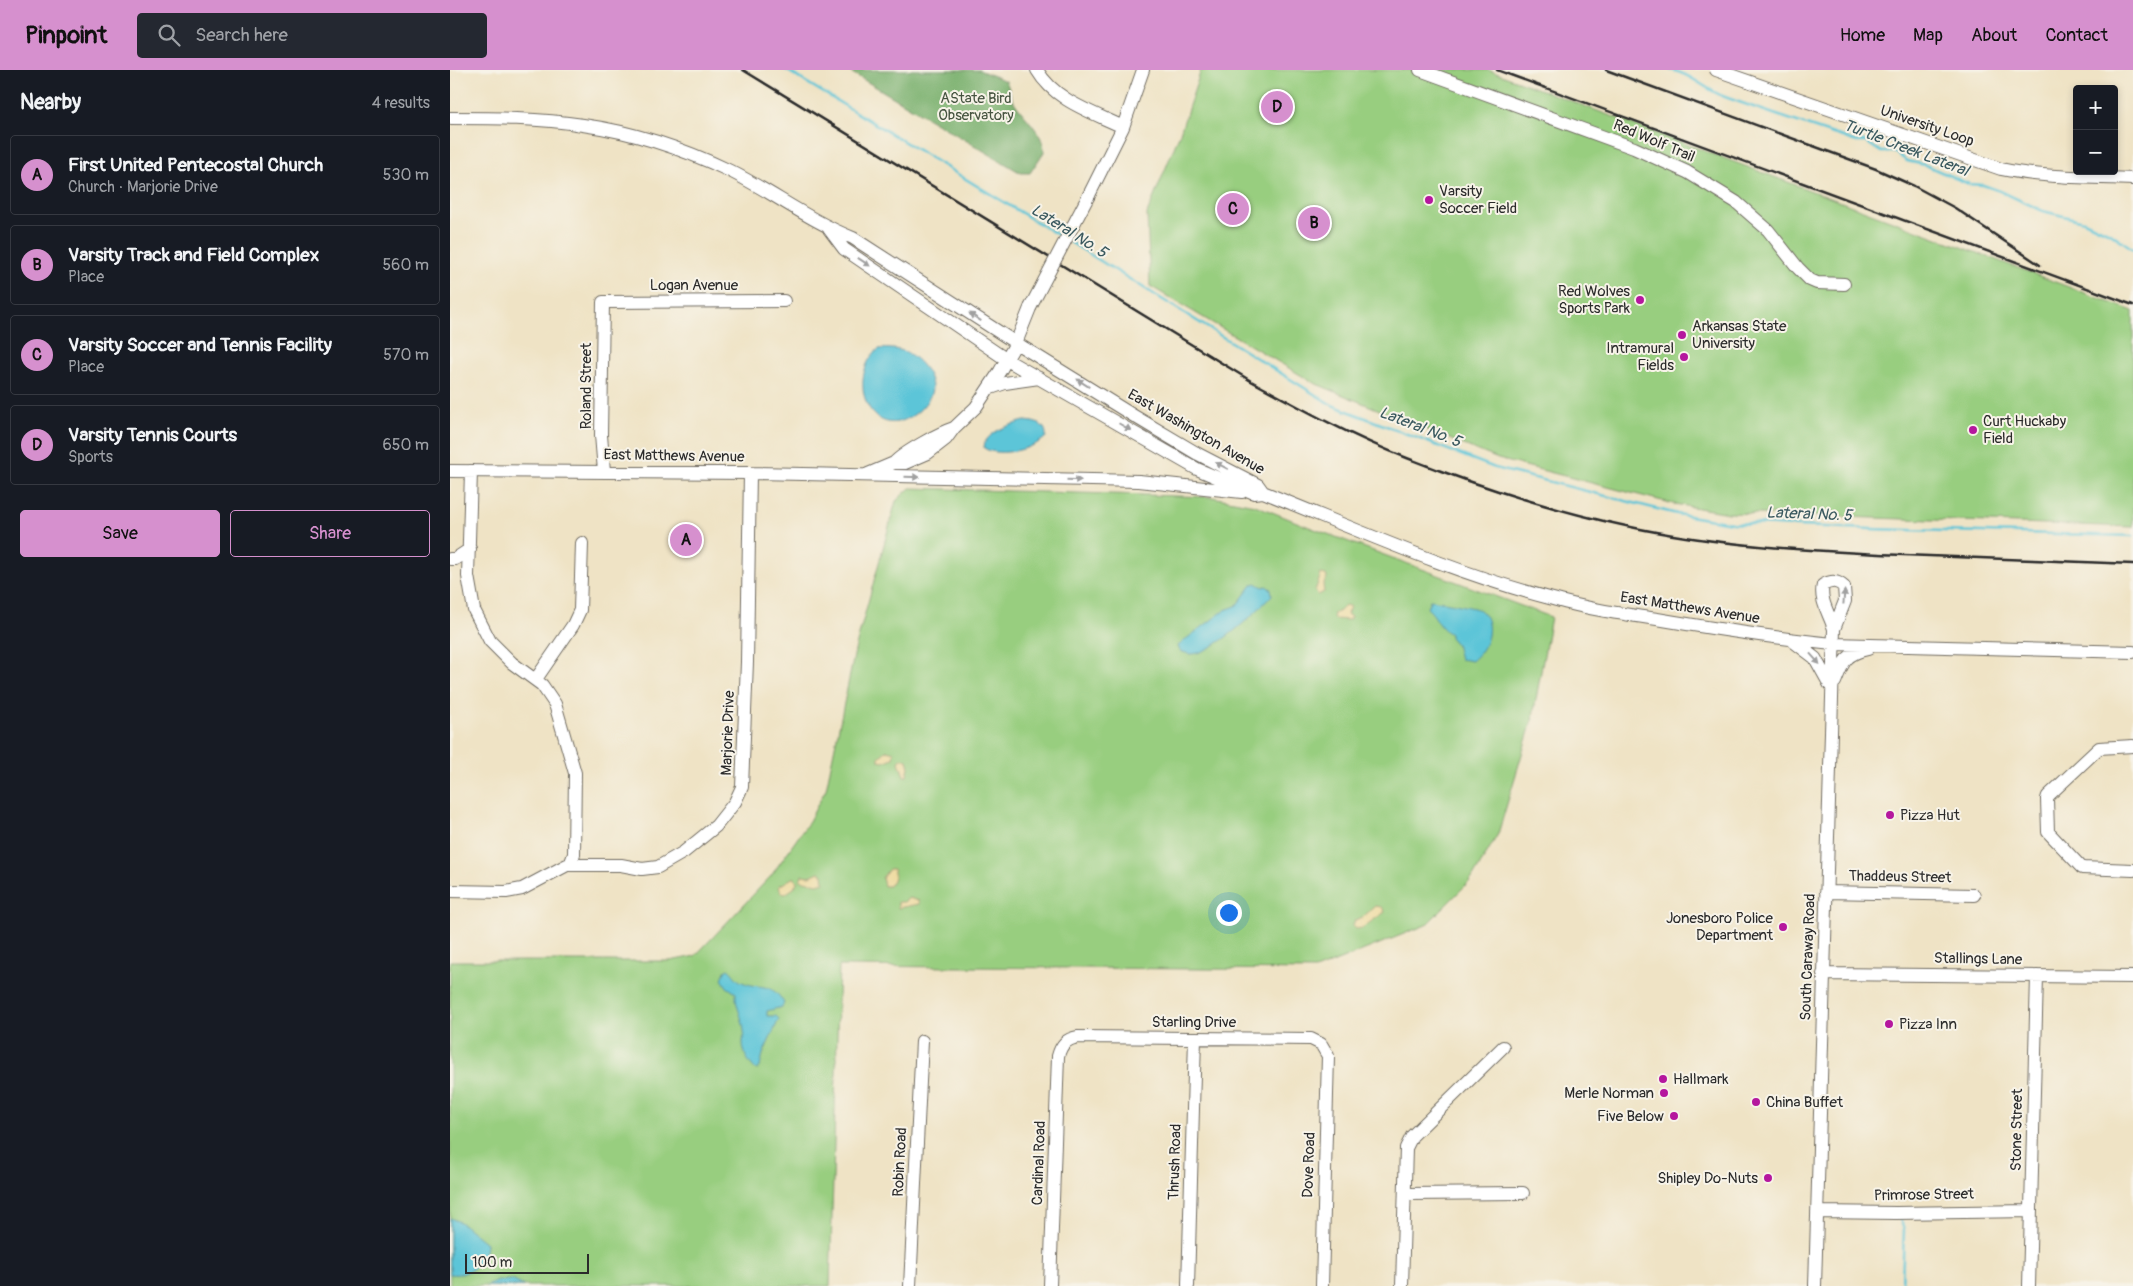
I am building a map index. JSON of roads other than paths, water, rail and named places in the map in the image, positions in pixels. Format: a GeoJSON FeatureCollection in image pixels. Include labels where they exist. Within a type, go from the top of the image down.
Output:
{"type":"FeatureCollection","features":[{"type":"Feature","properties":{"kind":"street"},"geometry":{"type":"LineString","coordinates":[[1037,70],[1050,87],[1066,100],[1123,127]]}},
{"type":"Feature","properties":{"kind":"street","name":"East Matthews Avenue"},"geometry":{"type":"LineString","coordinates":[[450,470],[863,476],[894,463],[904,463],[928,453],[946,440],[954,428],[976,407],[1016,344],[1030,308],[1123,127],[1143,70]]}},
{"type":"Feature","properties":{"kind":"street","name":"Red Wolf Trail"},"geometry":{"type":"LineString","coordinates":[[1420,70],[1634,148],[1687,172],[1736,202],[1768,230],[1810,280],[1817,283],[1844,284]]}},
{"type":"Feature","properties":{"kind":"street","name":"University Loop"},"geometry":{"type":"LineString","coordinates":[[1716,70],[2001,169],[2022,174],[2133,179]]}},
{"type":"Feature","properties":{"kind":"street","name":"East Washington Avenue"},"geometry":{"type":"LineString","coordinates":[[450,118],[554,121],[582,124],[635,136],[701,158],[731,172],[829,229],[853,238],[1016,344],[1198,454],[1258,485],[1258,492],[1197,469],[1007,360],[844,249],[829,229]]}},
{"type":"Feature","properties":{"kind":"street","name":"Logan Avenue"},"geometry":{"type":"LineString","coordinates":[[603,302],[784,301]]}},
{"type":"Feature","properties":{"kind":"street","name":"Roland Street"},"geometry":{"type":"LineString","coordinates":[[603,302],[601,435],[604,471]]}},
{"type":"Feature","properties":{"kind":"street"},"geometry":{"type":"LineString","coordinates":[[988,389],[1005,383],[1040,378]]}},
{"type":"Feature","properties":{"kind":"street"},"geometry":{"type":"LineString","coordinates":[[450,891],[506,892],[522,889],[570,866],[574,854],[575,773],[555,704],[549,693],[536,679],[512,663],[490,641],[474,610],[469,588],[471,471]]}},
{"type":"Feature","properties":{"kind":"street","name":"Marjorie Drive"},"geometry":{"type":"LineString","coordinates":[[570,866],[621,866],[642,869],[658,867],[669,862],[701,839],[725,815],[739,796],[742,787],[747,662],[750,473]]}},
{"type":"Feature","properties":{"kind":"street"},"geometry":{"type":"LineString","coordinates":[[863,476],[1139,481],[1258,492]]}},
{"type":"Feature","properties":{"kind":"street","name":"East Matthews Avenue"},"geometry":{"type":"LineString","coordinates":[[1258,492],[1416,553],[1501,583],[1554,600],[1605,611],[1786,640],[1833,644],[2133,652]]}},
{"type":"Feature","properties":{"kind":"street"},"geometry":{"type":"LineString","coordinates":[[536,679],[573,625],[580,610],[582,543]]}},
{"type":"Feature","properties":{"kind":"street"},"geometry":{"type":"LineString","coordinates":[[450,559],[455,559],[470,549]]}},
{"type":"Feature","properties":{"kind":"street","name":"South Caraway Road"},"geometry":{"type":"LineString","coordinates":[[1815,1286],[1834,629]]}},
{"type":"Feature","properties":{"kind":"street"},"geometry":{"type":"LineString","coordinates":[[1786,640],[1799,645],[1815,658],[1832,689]]}},
{"type":"Feature","properties":{"kind":"street"},"geometry":{"type":"LineString","coordinates":[[1832,689],[1843,661],[1855,652],[1885,646]]}},
{"type":"Feature","properties":{"kind":"street"},"geometry":{"type":"LineString","coordinates":[[2133,746],[2099,748],[2047,799],[2048,832],[2082,868],[2133,870]]}},
{"type":"Feature","properties":{"kind":"street","name":"Thaddeus Street"},"geometry":{"type":"LineString","coordinates":[[1826,892],[1974,895]]}},
{"type":"Feature","properties":{"kind":"street","name":"Stallings Lane"},"geometry":{"type":"LineString","coordinates":[[1824,974],[2133,976]]}},
{"type":"Feature","properties":{"kind":"street","name":"Stone Street"},"geometry":{"type":"LineString","coordinates":[[2029,1286],[2037,976]]}},
{"type":"Feature","properties":{"kind":"street","name":"Starling Drive"},"geometry":{"type":"LineString","coordinates":[[1065,1042],[1078,1036],[1311,1039],[1323,1046]]}},
{"type":"Feature","properties":{"kind":"street","name":"Thrush Road"},"geometry":{"type":"LineString","coordinates":[[1188,1286],[1195,1038]]}},
{"type":"Feature","properties":{"kind":"street","name":"Robin Road"},"geometry":{"type":"LineString","coordinates":[[910,1286],[922,1041]]}},
{"type":"Feature","properties":{"kind":"street","name":"Cardinal Road"},"geometry":{"type":"LineString","coordinates":[[1050,1286],[1058,1056],[1065,1042]]}},
{"type":"Feature","properties":{"kind":"street","name":"Dove Road"},"geometry":{"type":"LineString","coordinates":[[1322,1286],[1328,1056],[1323,1046]]}},
{"type":"Feature","properties":{"kind":"street"},"geometry":{"type":"LineString","coordinates":[[1402,1286],[1406,1148],[1412,1136],[1503,1047]]}},
{"type":"Feature","properties":{"kind":"street"},"geometry":{"type":"LineString","coordinates":[[1405,1194],[1523,1192]]}},
{"type":"Feature","properties":{"kind":"street","name":"Primrose Street"},"geometry":{"type":"LineString","coordinates":[[1817,1212],[1896,1213],[2031,1210]]}},
{"type":"Feature","properties":{"kind":"water"},"geometry":{"type":"Polygon","coordinates":[[[879,349],[893,349],[906,352],[922,365],[930,377],[932,390],[926,403],[920,410],[905,420],[889,422],[881,420],[874,414],[865,398],[863,380],[865,371],[868,362],[879,349]]]}},
{"type":"Feature","properties":{"kind":"water"},"geometry":{"type":"Polygon","coordinates":[[[1025,421],[1043,426],[1046,437],[1033,445],[1016,451],[998,452],[984,448],[985,442],[994,433],[1025,421]]]}},
{"type":"Feature","properties":{"kind":"water"},"geometry":{"type":"Polygon","coordinates":[[[1256,583],[1271,589],[1272,595],[1246,621],[1223,640],[1200,652],[1191,654],[1180,651],[1178,646],[1225,610],[1236,606],[1252,585],[1256,583]]]}},
{"type":"Feature","properties":{"kind":"water"},"geometry":{"type":"Polygon","coordinates":[[[1430,600],[1471,607],[1480,610],[1484,614],[1488,624],[1487,640],[1481,651],[1472,661],[1460,659],[1456,644],[1450,637],[1450,634],[1427,608],[1430,600]]]}},
{"type":"Feature","properties":{"kind":"water"},"geometry":{"type":"Polygon","coordinates":[[[728,969],[742,982],[765,987],[775,992],[784,1003],[782,1007],[767,1011],[767,1016],[776,1016],[779,1019],[763,1054],[760,1067],[756,1070],[745,1054],[744,1032],[736,993],[727,987],[722,979],[725,971],[728,969]]]}},
{"type":"Feature","properties":{"kind":"water"},"geometry":{"type":"Polygon","coordinates":[[[450,1218],[460,1222],[486,1243],[480,1262],[476,1267],[464,1273],[450,1274],[450,1218]]]}},
{"type":"Feature","properties":{"kind":"water"},"geometry":{"type":"Polygon","coordinates":[[[512,1280],[524,1286],[486,1286],[498,1281],[512,1280]]]}},
{"type":"Feature","properties":{"kind":"waterway","name":"Lateral No. 5"},"geometry":{"type":"LineString","coordinates":[[786,70],[1063,238]]}},
{"type":"Feature","properties":{"kind":"waterway","name":"Turtle Creek Lateral"},"geometry":{"type":"LineString","coordinates":[[1670,70],[1684,74],[1725,97],[1857,142],[1866,142],[1881,152],[1894,152],[1907,161],[1925,165],[1969,184],[1983,185],[2000,191],[2043,211],[2084,221],[2112,234],[2133,249]]}},
{"type":"Feature","properties":{"kind":"waterway","name":"Lateral No. 5"},"geometry":{"type":"LineString","coordinates":[[1070,242],[1332,405],[1495,468],[1677,514],[1732,523],[1870,529],[2133,536]]}},
{"type":"Feature","properties":{"kind":"waterway"},"geometry":{"type":"LineString","coordinates":[[1899,1217],[1904,1229],[1902,1286]]}},
{"type":"Feature","properties":{"kind":"railway"},"geometry":{"type":"LineString","coordinates":[[743,70],[1251,381],[1347,432],[1407,458],[1461,478],[1515,497],[1598,520],[1660,533],[1729,543],[1869,553],[2133,564]]}},
{"type":"Feature","properties":{"kind":"railway"},"geometry":{"type":"LineString","coordinates":[[1497,70],[2133,305]]}},
{"type":"Feature","properties":{"kind":"railway"},"geometry":{"type":"LineString","coordinates":[[1606,70],[1876,169],[1914,186],[1955,208],[2040,265]]}},
{"type":"Feature","properties":{"kind":"place","name":"Varsity Tennis Courts"},"geometry":{"type":"Point","coordinates":[1277,107]}},
{"type":"Feature","properties":{"kind":"place","name":"Varsity Soccer Field"},"geometry":{"type":"Point","coordinates":[1429,200]}},
{"type":"Feature","properties":{"kind":"place","name":"Varsity Soccer and Tennis Facility"},"geometry":{"type":"Point","coordinates":[1233,209]}},
{"type":"Feature","properties":{"kind":"place","name":"Varsity Track and Field Complex"},"geometry":{"type":"Point","coordinates":[1314,223]}},
{"type":"Feature","properties":{"kind":"place","name":"Red Wolves Sports Park"},"geometry":{"type":"Point","coordinates":[1640,300]}},
{"type":"Feature","properties":{"kind":"place","name":"Arkansas State University"},"geometry":{"type":"Point","coordinates":[1682,335]}},
{"type":"Feature","properties":{"kind":"place","name":"Intramural Fields"},"geometry":{"type":"Point","coordinates":[1684,357]}},
{"type":"Feature","properties":{"kind":"place","name":"Curt Huckaby Field"},"geometry":{"type":"Point","coordinates":[1973,430]}},
{"type":"Feature","properties":{"kind":"place","name":"First United Pentecostal Church"},"geometry":{"type":"Point","coordinates":[686,540]}},
{"type":"Feature","properties":{"kind":"place","name":"Pizza Hut"},"geometry":{"type":"Point","coordinates":[1890,815]}},
{"type":"Feature","properties":{"kind":"place","name":"Jonesboro Police Department"},"geometry":{"type":"Point","coordinates":[1783,927]}},
{"type":"Feature","properties":{"kind":"place","name":"Pizza Inn"},"geometry":{"type":"Point","coordinates":[1889,1024]}},
{"type":"Feature","properties":{"kind":"place","name":"Hallmark"},"geometry":{"type":"Point","coordinates":[1663,1079]}},
{"type":"Feature","properties":{"kind":"place","name":"Merle Norman"},"geometry":{"type":"Point","coordinates":[1664,1093]}},
{"type":"Feature","properties":{"kind":"place","name":"China Buffet"},"geometry":{"type":"Point","coordinates":[1756,1102]}},
{"type":"Feature","properties":{"kind":"place","name":"Five Below"},"geometry":{"type":"Point","coordinates":[1674,1116]}},
{"type":"Feature","properties":{"kind":"place","name":"Shipley Do-Nuts"},"geometry":{"type":"Point","coordinates":[1768,1178]}},
{"type":"Feature","properties":{"kind":"park label","name":"AState Bird Observatory"},"geometry":{"type":"Point","coordinates":[976,106]}}]}
